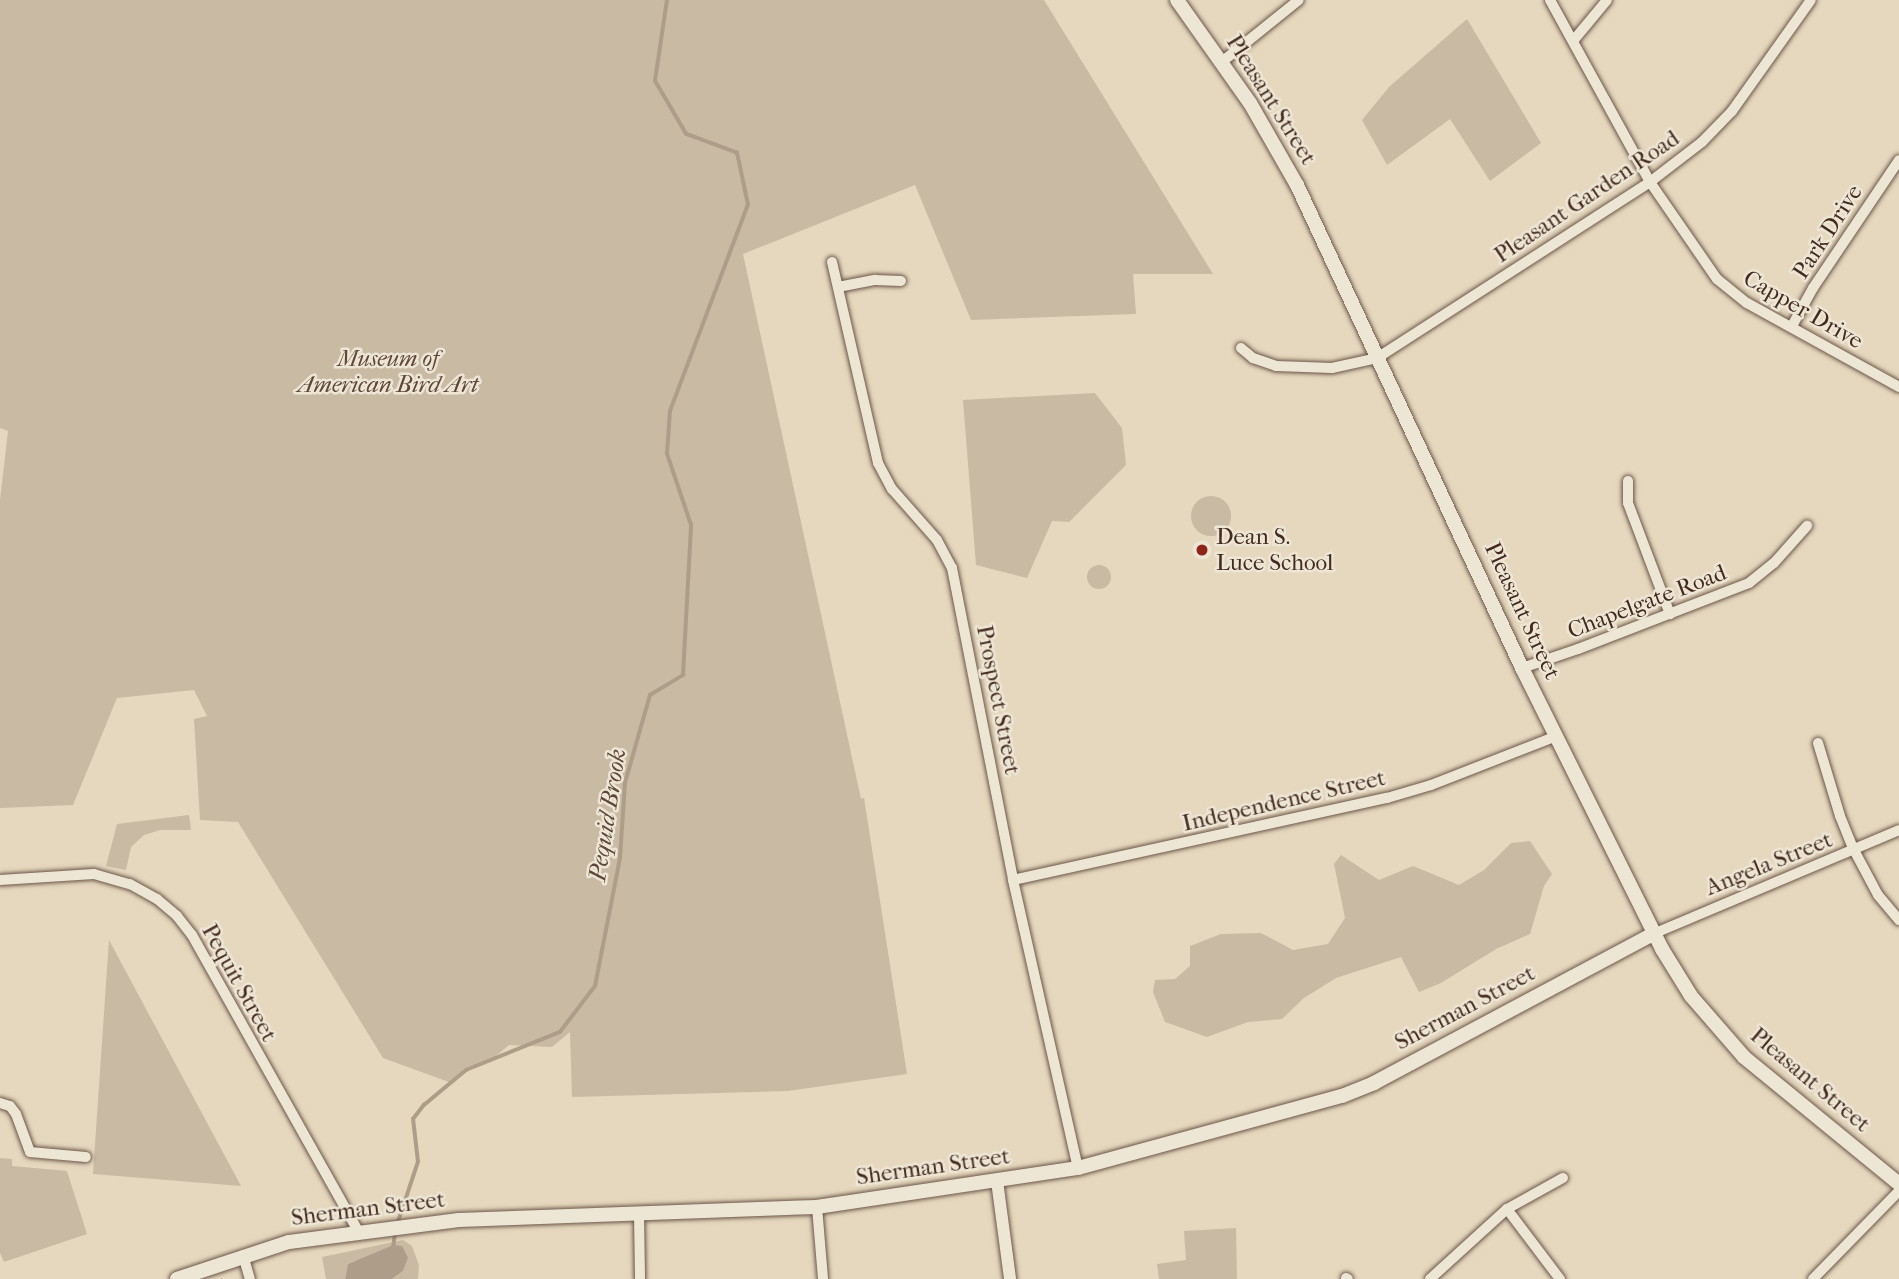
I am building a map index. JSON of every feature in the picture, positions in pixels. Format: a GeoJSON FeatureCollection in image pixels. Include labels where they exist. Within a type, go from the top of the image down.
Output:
{"type":"FeatureCollection","features":[{"type":"Feature","properties":{"kind":"main road","name":"Pleasant Street"},"geometry":{"type":"LineString","coordinates":[[1177,0],[1223,61],[1297,185],[1522,668],[1653,934],[1691,996],[1744,1057],[1899,1184]]}},
{"type":"Feature","properties":{"kind":"main road","name":"Sherman Street"},"geometry":{"type":"LineString","coordinates":[[177,1279],[289,1242],[385,1229],[459,1220],[817,1207],[1078,1168],[1342,1096],[1374,1083],[1653,934]]}},
{"type":"Feature","properties":{"kind":"street"},"geometry":{"type":"LineString","coordinates":[[1223,61],[1299,0]]}},
{"type":"Feature","properties":{"kind":"street","name":"Capper Drive"},"geometry":{"type":"LineString","coordinates":[[1550,0],[1650,182],[1717,279],[1747,303],[1899,387]]}},
{"type":"Feature","properties":{"kind":"street"},"geometry":{"type":"LineString","coordinates":[[1573,41],[1607,0]]}},
{"type":"Feature","properties":{"kind":"street","name":"Pleasant Garden Road"},"geometry":{"type":"LineString","coordinates":[[1377,358],[1650,182],[1702,142],[1732,111],[1811,0]]}},
{"type":"Feature","properties":{"kind":"street","name":"Park Drive"},"geometry":{"type":"LineString","coordinates":[[1792,326],[1813,288],[1899,160]]}},
{"type":"Feature","properties":{"kind":"street","name":"Prospect Street"},"geometry":{"type":"LineString","coordinates":[[832,262],[878,463],[892,489],[937,540],[952,568],[1013,880],[1078,1168]]}},
{"type":"Feature","properties":{"kind":"street"},"geometry":{"type":"LineString","coordinates":[[838,287],[874,279],[901,281]]}},
{"type":"Feature","properties":{"kind":"street"},"geometry":{"type":"LineString","coordinates":[[1241,348],[1253,358],[1276,366],[1332,368],[1377,358]]}},
{"type":"Feature","properties":{"kind":"street"},"geometry":{"type":"LineString","coordinates":[[1628,481],[1628,503],[1670,614]]}},
{"type":"Feature","properties":{"kind":"street","name":"Chapelgate Road"},"geometry":{"type":"LineString","coordinates":[[1522,668],[1749,583],[1774,563],[1807,526]]}},
{"type":"Feature","properties":{"kind":"street","name":"Independence Street"},"geometry":{"type":"LineString","coordinates":[[1013,880],[1387,798],[1441,782],[1557,736]]}},
{"type":"Feature","properties":{"kind":"street"},"geometry":{"type":"LineString","coordinates":[[1818,743],[1840,816],[1854,850],[1878,895],[1899,920]]}},
{"type":"Feature","properties":{"kind":"street","name":"Angela Street"},"geometry":{"type":"LineString","coordinates":[[1653,934],[1899,830]]}},
{"type":"Feature","properties":{"kind":"street","name":"Pequit Street"},"geometry":{"type":"LineString","coordinates":[[0,880],[94,874],[130,884],[157,899],[177,916],[192,936],[359,1233]]}},
{"type":"Feature","properties":{"kind":"street"},"geometry":{"type":"LineString","coordinates":[[0,1103],[10,1106],[16,1114],[30,1152],[86,1157]]}},
{"type":"Feature","properties":{"kind":"street"},"geometry":{"type":"LineString","coordinates":[[1430,1279],[1507,1209],[1563,1178]]}},
{"type":"Feature","properties":{"kind":"street"},"geometry":{"type":"LineString","coordinates":[[997,1181],[1010,1279]]}},
{"type":"Feature","properties":{"kind":"street"},"geometry":{"type":"LineString","coordinates":[[1813,1279],[1899,1191]]}},
{"type":"Feature","properties":{"kind":"street"},"geometry":{"type":"LineString","coordinates":[[817,1207],[824,1279]]}},
{"type":"Feature","properties":{"kind":"street"},"geometry":{"type":"LineString","coordinates":[[1507,1209],[1560,1279]]}},
{"type":"Feature","properties":{"kind":"street"},"geometry":{"type":"LineString","coordinates":[[639,1214],[640,1279]]}},
{"type":"Feature","properties":{"kind":"street"},"geometry":{"type":"LineString","coordinates":[[243,1255],[250,1279]]}},
{"type":"Feature","properties":{"kind":"green space","name":"Museum of American Bird Art"},"geometry":{"type":"Polygon","coordinates":[[[0,0],[1044,0],[1213,274],[1133,274],[1136,314],[971,320],[915,185],[743,254],[861,799],[864,798],[907,1074],[788,1091],[572,1097],[570,1032],[552,1047],[509,1045],[490,1061],[465,1068],[449,1082],[383,1058],[238,822],[200,820],[194,719],[207,716],[194,690],[117,698],[73,805],[0,808],[0,500],[8,431],[0,428],[0,0]]]}},
{"type":"Feature","properties":{"kind":"green space"},"geometry":{"type":"Polygon","coordinates":[[[1467,19],[1541,143],[1490,181],[1450,119],[1387,165],[1362,120],[1389,87],[1467,19]]]}},
{"type":"Feature","properties":{"kind":"green space"},"geometry":{"type":"Polygon","coordinates":[[[1095,393],[1122,428],[1126,465],[1069,522],[1052,521],[1027,578],[976,565],[963,400],[1095,393]]]}},
{"type":"Feature","properties":{"kind":"green space"},"geometry":{"type":"Polygon","coordinates":[[[1211,496],[1225,502],[1231,516],[1225,530],[1211,536],[1197,530],[1191,516],[1197,502],[1211,496]]]}},
{"type":"Feature","properties":{"kind":"green space"},"geometry":{"type":"Polygon","coordinates":[[[1099,565],[1108,568],[1111,577],[1108,586],[1099,589],[1090,586],[1087,577],[1090,568],[1099,565]]]}},
{"type":"Feature","properties":{"kind":"green space"},"geometry":{"type":"Polygon","coordinates":[[[189,815],[191,830],[160,830],[144,835],[131,847],[126,870],[106,866],[117,824],[189,815]]]}},
{"type":"Feature","properties":{"kind":"green space"},"geometry":{"type":"Polygon","coordinates":[[[1530,841],[1552,874],[1544,886],[1530,934],[1496,949],[1441,983],[1419,992],[1401,957],[1336,978],[1304,998],[1282,1019],[1248,1022],[1207,1037],[1165,1022],[1153,992],[1155,980],[1175,979],[1190,966],[1190,946],[1221,934],[1261,933],[1293,950],[1328,944],[1345,918],[1334,864],[1341,855],[1379,880],[1413,866],[1459,885],[1484,870],[1511,843],[1530,841]]]}},
{"type":"Feature","properties":{"kind":"green space"},"geometry":{"type":"Polygon","coordinates":[[[109,940],[241,1186],[93,1174],[109,940]]]}},
{"type":"Feature","properties":{"kind":"green space"},"geometry":{"type":"Polygon","coordinates":[[[0,1158],[12,1159],[12,1166],[67,1171],[87,1234],[4,1262],[0,1253],[0,1158]]]}},
{"type":"Feature","properties":{"kind":"green space"},"geometry":{"type":"Polygon","coordinates":[[[1236,1228],[1237,1279],[1159,1279],[1157,1264],[1186,1260],[1184,1231],[1236,1228]]]}},
{"type":"Feature","properties":{"kind":"green space"},"geometry":{"type":"Polygon","coordinates":[[[403,1240],[412,1246],[419,1265],[418,1279],[392,1279],[403,1271],[408,1258],[393,1245],[348,1264],[345,1279],[326,1279],[322,1257],[403,1240]]]}},
{"type":"Feature","properties":{"kind":"shaded area"},"geometry":{"type":"Polygon","coordinates":[[[393,1245],[402,1246],[408,1258],[403,1271],[392,1279],[345,1279],[348,1264],[393,1245]]]}},
{"type":"Feature","properties":{"kind":"waterway","name":"Pequid Brook"},"geometry":{"type":"LineString","coordinates":[[397,1225],[418,1162],[413,1119],[424,1105],[466,1070],[560,1032],[595,986],[620,858],[625,783],[650,695],[683,675],[691,525],[667,454],[670,411],[748,205],[737,153],[686,134],[655,81],[667,0]]}},
{"type":"Feature","properties":{"kind":"waterway","name":"Pequid Brook"},"geometry":{"type":"LineString","coordinates":[[393,1249],[395,1232]]}},
{"type":"Feature","properties":{"kind":"place","name":"Dean S. Luce School"},"geometry":{"type":"Point","coordinates":[1202,550]}}]}
